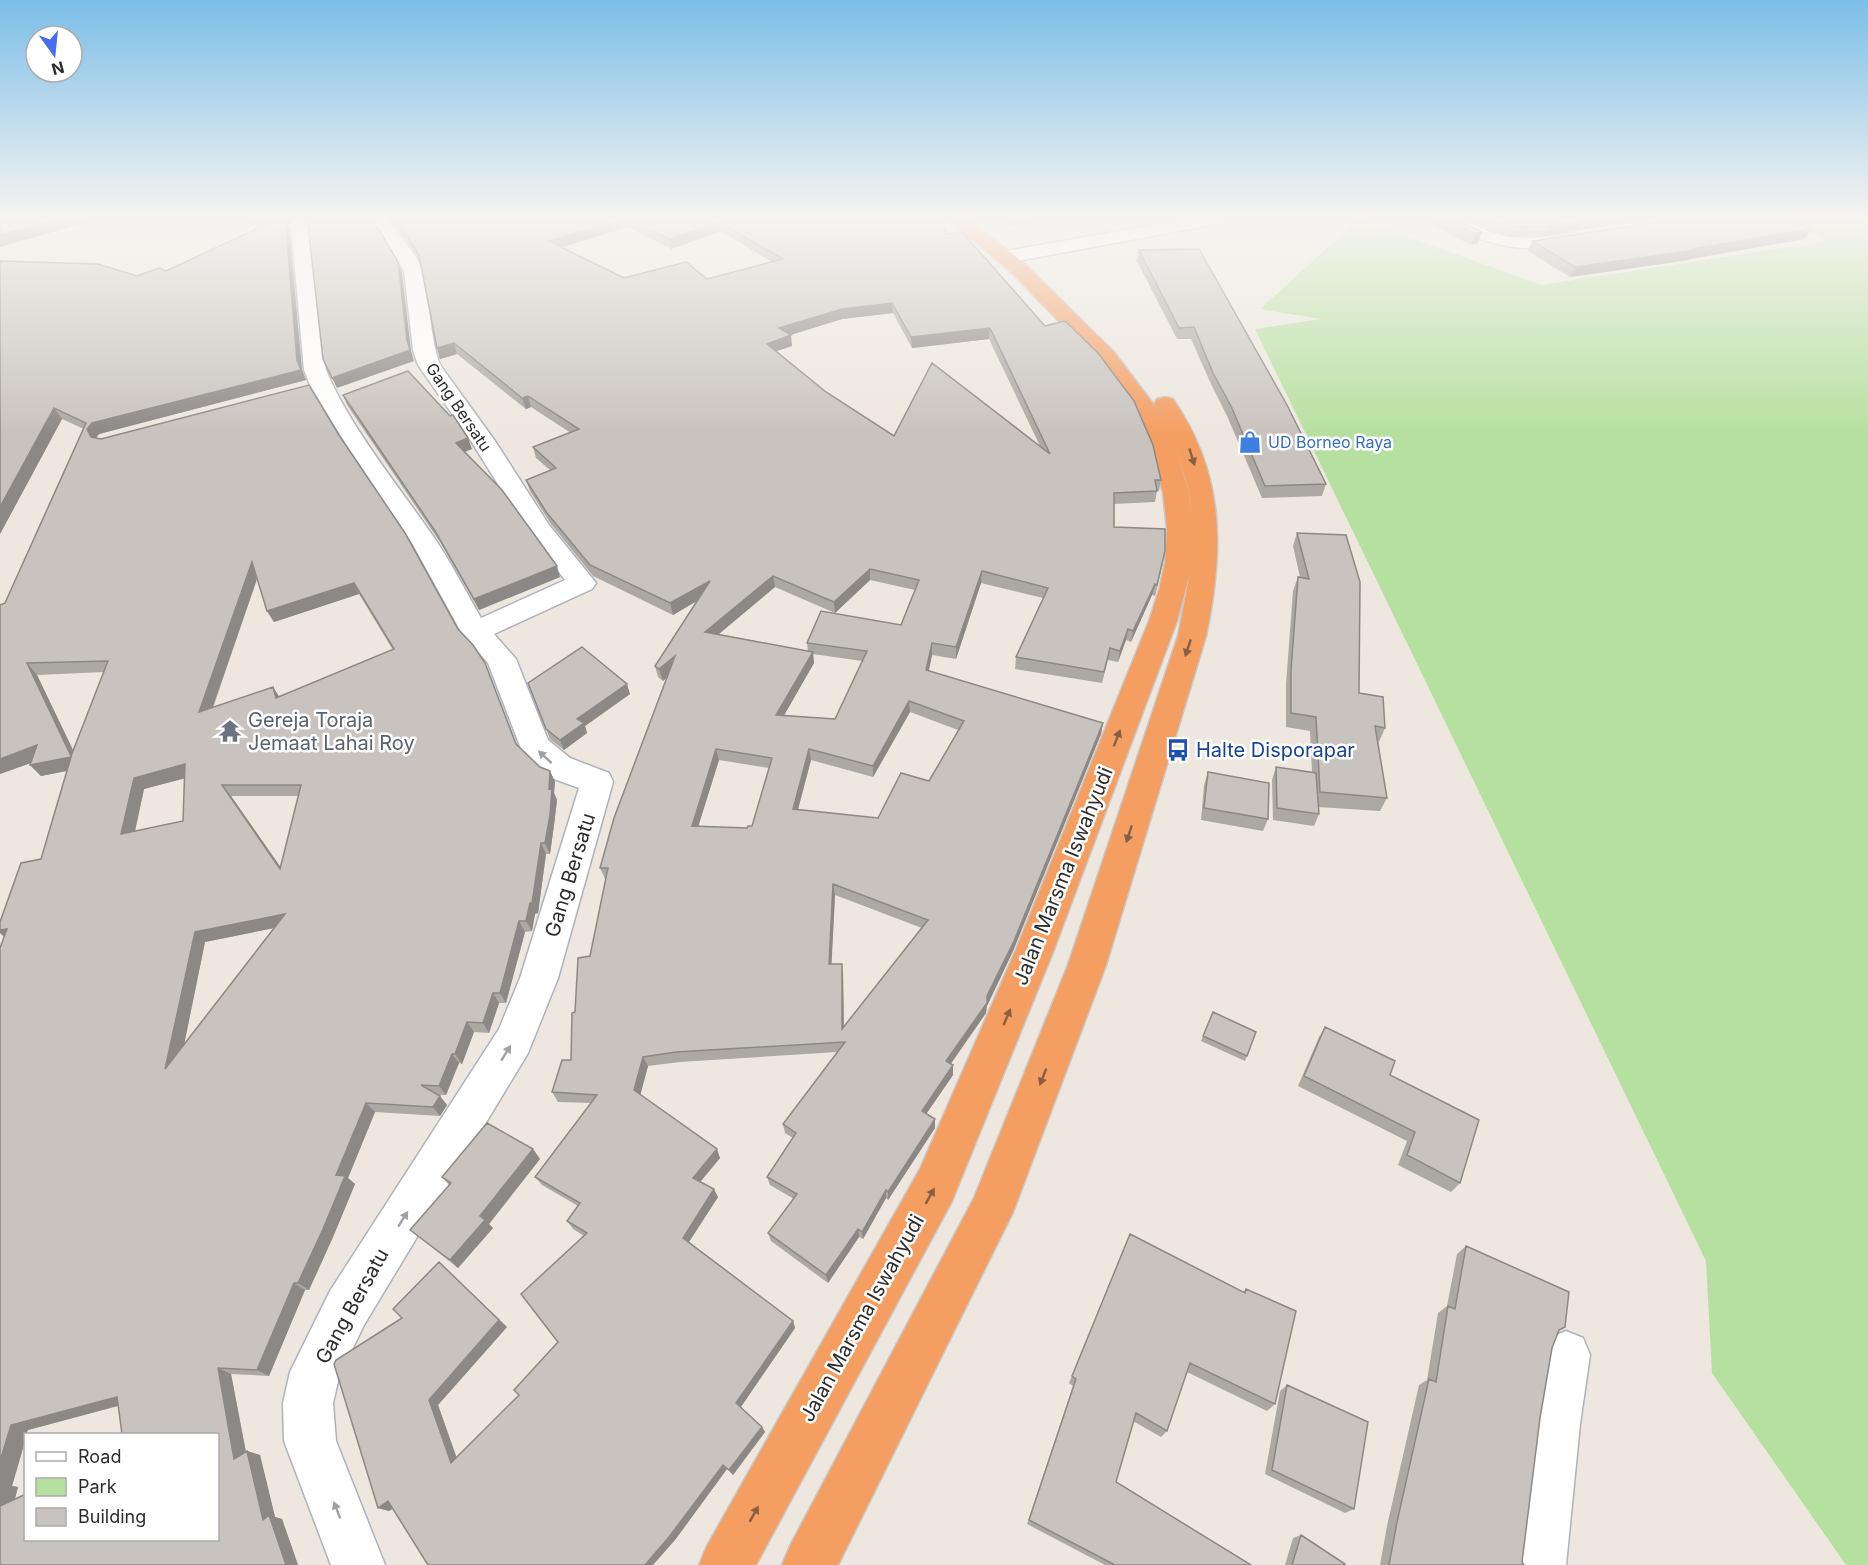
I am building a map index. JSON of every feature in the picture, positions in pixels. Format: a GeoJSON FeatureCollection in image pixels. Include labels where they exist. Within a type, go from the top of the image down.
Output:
{"type":"FeatureCollection","features":[{"type":"Feature","properties":{"kind":"highway","name":"Jalan Marsma Iswahyudi"},"geometry":{"type":"LineString","coordinates":[[726,1565],[936,1185],[1034,952],[1173,590],[1178,563],[1180,528],[1176,493],[1165,449],[1153,420],[1106,357],[1043,289]]}},
{"type":"Feature","properties":{"kind":"highway","name":"Jalan Marsma Iswahyudi"},"geometry":{"type":"LineString","coordinates":[[809,1565],[991,1212],[1087,966],[1192,636],[1203,593],[1207,533],[1202,495],[1191,452],[1182,431],[1156,391],[1124,354],[1050,289]]}},
{"type":"Feature","properties":{"kind":"street","name":"Gang Bersatu"},"geometry":{"type":"LineString","coordinates":[[307,289],[315,370],[358,445],[425,543],[475,632],[501,659],[534,746],[558,767],[597,782],[539,978],[514,1040],[347,1308],[315,1372],[308,1403],[310,1441],[358,1565]]}},
{"type":"Feature","properties":{"kind":"street","name":"Gang Bersatu"},"geometry":{"type":"LineString","coordinates":[[416,289],[424,350],[429,365],[483,441],[539,530],[582,583],[475,632]]}},
{"type":"Feature","properties":{"kind":"street"},"geometry":{"type":"LineString","coordinates":[[407,373],[429,365]]}},
{"type":"Feature","properties":{"kind":"street"},"geometry":{"type":"LineString","coordinates":[[1539,1565],[1555,1424],[1566,1355]]}},
{"type":"Feature","properties":{"kind":"green space"},"geometry":{"type":"Polygon","coordinates":[[[1282,289],[1868,289],[1868,1565],[1846,1565],[1712,1373],[1706,1261],[1255,329],[1321,319],[1260,309],[1282,289]]]}},
{"type":"Feature","properties":{"kind":"building"},"geometry":{"type":"Polygon","coordinates":[[[0,289],[291,289],[297,360],[301,370],[92,423],[87,429],[91,437],[101,439],[309,385],[339,435],[405,533],[458,629],[485,663],[516,744],[540,767],[550,771],[549,789],[552,788],[550,815],[545,843],[541,843],[532,903],[530,903],[526,921],[519,921],[500,993],[493,993],[483,1023],[467,1022],[455,1054],[452,1054],[439,1086],[421,1085],[440,1096],[433,1107],[366,1103],[336,1175],[345,1176],[298,1283],[294,1283],[257,1370],[218,1368],[234,1459],[247,1451],[263,1520],[269,1515],[286,1565],[0,1565],[0,1506],[24,1495],[24,1541],[219,1541],[219,1433],[122,1433],[117,1397],[11,1425],[0,1461],[0,948],[7,929],[0,930],[0,922],[21,863],[41,859],[71,757],[30,765],[37,745],[0,759],[0,605],[5,603],[86,423],[54,408],[0,507],[0,289]],[[252,562],[199,712],[273,687],[276,698],[394,649],[354,583],[267,611],[252,562]],[[108,661],[27,663],[71,756],[108,661]],[[185,764],[134,778],[121,834],[183,821],[185,764]],[[222,785],[280,869],[301,785],[222,785]],[[285,914],[195,932],[165,1069],[285,914]]]}},
{"type":"Feature","properties":{"kind":"building"},"geometry":{"type":"Polygon","coordinates":[[[315,289],[401,289],[410,350],[332,378],[323,359],[315,289]]]}},
{"type":"Feature","properties":{"kind":"building"},"geometry":{"type":"Polygon","coordinates":[[[426,289],[1012,289],[1045,326],[1065,321],[1098,353],[1134,401],[1153,445],[1161,480],[1155,480],[1157,491],[1114,493],[1114,527],[1165,529],[1165,551],[1157,585],[1155,584],[1133,631],[1128,629],[1120,651],[1110,648],[1104,672],[1016,657],[1048,588],[982,571],[956,647],[932,643],[926,670],[1103,723],[1014,941],[987,996],[987,1003],[946,1061],[953,1065],[922,1111],[935,1119],[888,1192],[886,1190],[862,1232],[858,1229],[826,1275],[768,1233],[797,1194],[767,1177],[796,1133],[783,1124],[845,1042],[676,1052],[643,1057],[634,1090],[717,1149],[693,1178],[714,1189],[683,1238],[793,1321],[736,1403],[762,1427],[729,1470],[723,1465],[645,1565],[428,1565],[388,1501],[378,1508],[334,1364],[336,1360],[402,1318],[393,1309],[439,1262],[499,1320],[429,1400],[451,1463],[519,1395],[514,1390],[558,1342],[521,1294],[587,1233],[567,1221],[580,1203],[535,1177],[597,1095],[552,1092],[562,1060],[571,1060],[572,1013],[575,1012],[578,958],[590,956],[608,868],[600,868],[614,818],[675,656],[659,669],[655,666],[710,581],[670,603],[590,565],[547,513],[526,480],[556,468],[533,447],[579,429],[528,396],[522,398],[454,343],[437,348],[426,289]],[[892,303],[842,309],[779,328],[791,335],[767,344],[826,392],[894,436],[932,363],[1050,454],[990,328],[911,337],[892,303]],[[870,569],[834,602],[773,576],[705,632],[813,652],[776,715],[835,719],[867,651],[807,643],[821,611],[901,625],[919,580],[870,569]],[[909,701],[873,766],[809,749],[793,809],[878,818],[901,773],[929,781],[964,721],[909,701]],[[716,749],[692,826],[747,828],[752,826],[772,758],[716,749]],[[833,884],[829,964],[842,964],[842,1029],[928,920],[833,884]]]}},
{"type":"Feature","properties":{"kind":"building"},"geometry":{"type":"Polygon","coordinates":[[[1159,289],[1222,289],[1287,405],[1326,484],[1265,486],[1194,327],[1179,328],[1159,289]]]}},
{"type":"Feature","properties":{"kind":"building"},"geometry":{"type":"Polygon","coordinates":[[[408,371],[450,416],[453,415],[468,438],[456,443],[502,490],[557,566],[474,599],[435,531],[343,395],[408,371]]]}},
{"type":"Feature","properties":{"kind":"building"},"geometry":{"type":"Polygon","coordinates":[[[1297,533],[1346,535],[1360,582],[1359,693],[1383,697],[1385,728],[1375,726],[1387,798],[1320,792],[1316,717],[1291,713],[1291,670],[1298,577],[1309,579],[1297,533]]]}},
{"type":"Feature","properties":{"kind":"building"},"geometry":{"type":"Polygon","coordinates":[[[582,647],[627,684],[577,719],[584,723],[560,740],[546,729],[528,683],[582,647]]]}},
{"type":"Feature","properties":{"kind":"building"},"geometry":{"type":"Polygon","coordinates":[[[1276,767],[1316,773],[1319,814],[1277,808],[1276,767]]]}},
{"type":"Feature","properties":{"kind":"building"},"geometry":{"type":"Polygon","coordinates":[[[1208,772],[1269,783],[1268,819],[1204,808],[1208,772]]]}},
{"type":"Feature","properties":{"kind":"building"},"geometry":{"type":"Polygon","coordinates":[[[1213,1012],[1256,1032],[1247,1056],[1203,1036],[1213,1012]]]}},
{"type":"Feature","properties":{"kind":"building"},"geometry":{"type":"Polygon","coordinates":[[[1325,1027],[1395,1061],[1390,1075],[1479,1120],[1460,1183],[1407,1155],[1415,1132],[1304,1076],[1325,1027]]]}},
{"type":"Feature","properties":{"kind":"building"},"geometry":{"type":"Polygon","coordinates":[[[487,1123],[533,1149],[480,1216],[485,1220],[450,1260],[410,1230],[451,1183],[442,1177],[487,1123]]]}},
{"type":"Feature","properties":{"kind":"building"},"geometry":{"type":"Polygon","coordinates":[[[1130,1234],[1245,1293],[1246,1289],[1296,1311],[1275,1404],[1190,1363],[1167,1431],[1136,1413],[1116,1482],[1251,1565],[1115,1565],[1029,1520],[1076,1379],[1072,1376],[1130,1234]]]}},
{"type":"Feature","properties":{"kind":"building"},"geometry":{"type":"Polygon","coordinates":[[[1466,1246],[1569,1292],[1565,1327],[1559,1330],[1552,1348],[1540,1418],[1522,1562],[1524,1565],[1389,1565],[1429,1379],[1436,1382],[1448,1306],[1455,1309],[1466,1246]]]}},
{"type":"Feature","properties":{"kind":"building"},"geometry":{"type":"Polygon","coordinates":[[[1287,1385],[1368,1422],[1354,1509],[1272,1470],[1287,1385]]]}},
{"type":"Feature","properties":{"kind":"building"},"geometry":{"type":"Polygon","coordinates":[[[1301,1535],[1345,1564],[1345,1565],[1292,1565],[1301,1535]]]}},
{"type":"Feature","properties":{"kind":"place","name":"UD Borneo Raya"},"geometry":{"type":"Point","coordinates":[1250,442]}},
{"type":"Feature","properties":{"kind":"place","name":"Gereja Toraja Jemaat Lahai Roy"},"geometry":{"type":"Point","coordinates":[230,731]}},
{"type":"Feature","properties":{"kind":"place","name":"Halte Disporapar"},"geometry":{"type":"Point","coordinates":[1178,750]}}]}
